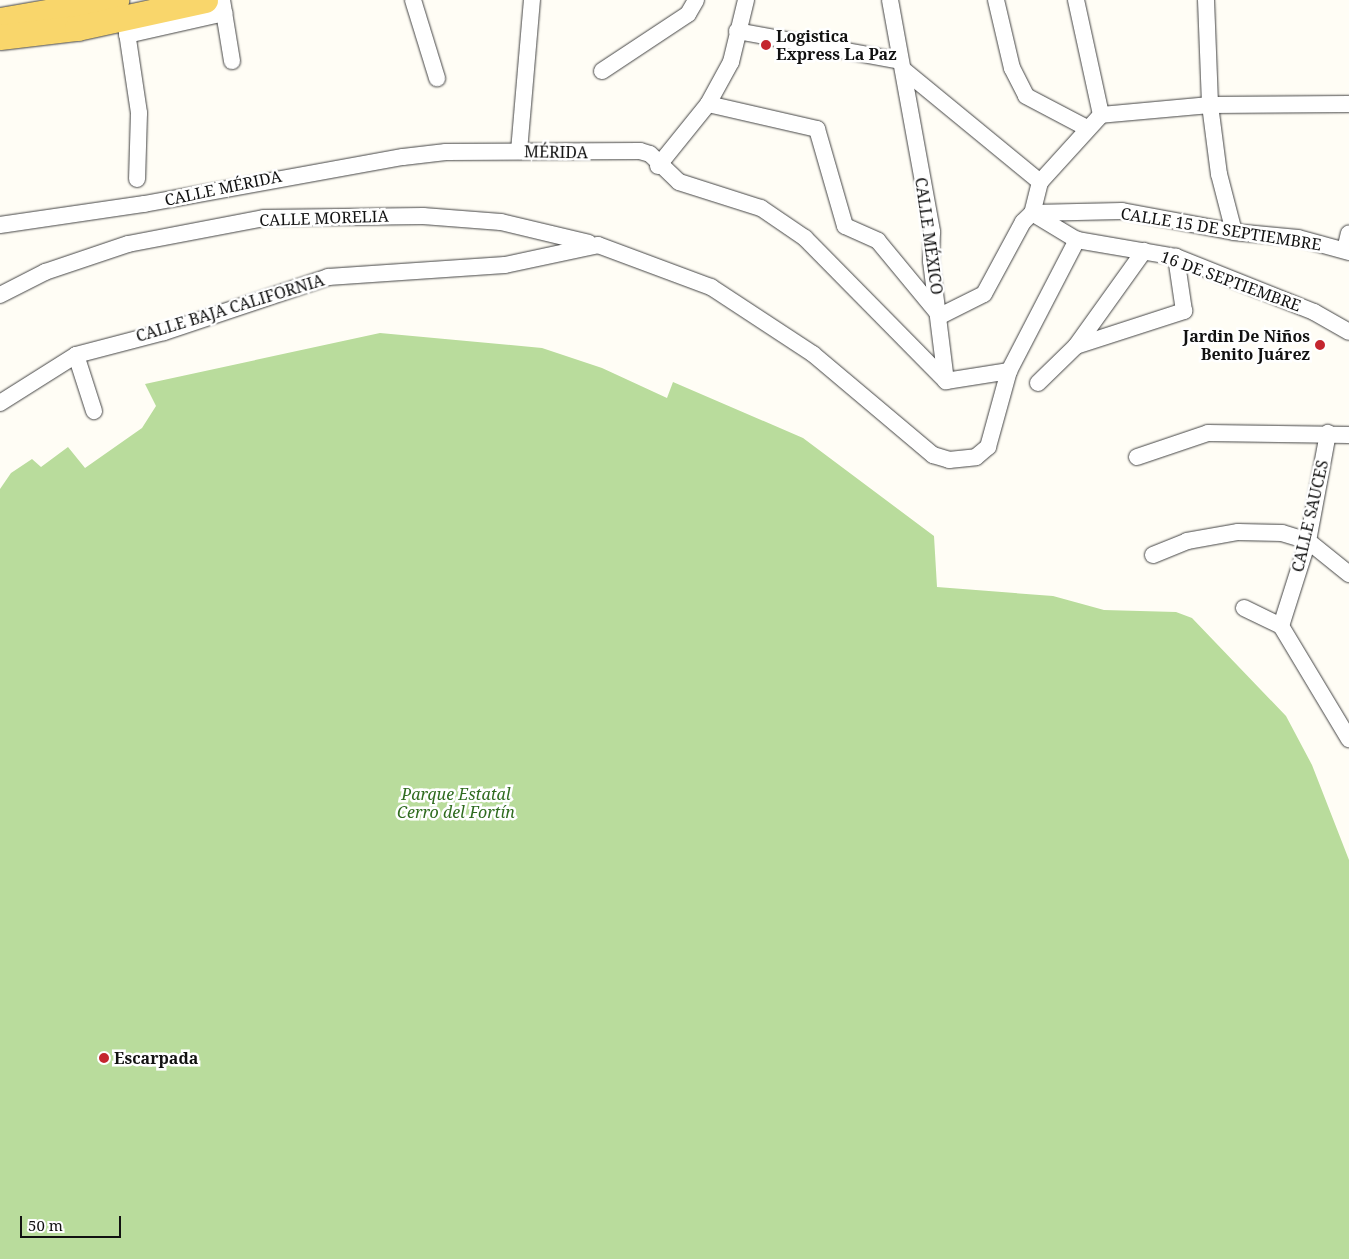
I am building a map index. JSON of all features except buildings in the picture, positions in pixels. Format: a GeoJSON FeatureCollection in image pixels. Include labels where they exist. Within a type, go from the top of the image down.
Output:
{"type":"FeatureCollection","features":[{"type":"Feature","properties":{"kind":"main road"},"geometry":{"type":"LineString","coordinates":[[0,37],[217,4]]}},
{"type":"Feature","properties":{"kind":"main road"},"geometry":{"type":"LineString","coordinates":[[14,12],[122,18]]}},
{"type":"Feature","properties":{"kind":"street"},"geometry":{"type":"LineString","coordinates":[[413,0],[437,78]]}},
{"type":"Feature","properties":{"kind":"street"},"geometry":{"type":"LineString","coordinates":[[518,151],[532,0]]}},
{"type":"Feature","properties":{"kind":"street"},"geometry":{"type":"LineString","coordinates":[[658,166],[708,104],[730,62],[746,0]]}},
{"type":"Feature","properties":{"kind":"street","name":"CALLE MÉXICO"},"geometry":{"type":"LineString","coordinates":[[890,0],[932,232],[931,261],[940,316],[946,381]]}},
{"type":"Feature","properties":{"kind":"street"},"geometry":{"type":"LineString","coordinates":[[996,0],[1012,68],[1026,96],[1087,128]]}},
{"type":"Feature","properties":{"kind":"street"},"geometry":{"type":"LineString","coordinates":[[1076,0],[1101,115]]}},
{"type":"Feature","properties":{"kind":"street"},"geometry":{"type":"LineString","coordinates":[[1206,0],[1210,105],[1219,174],[1234,232]]}},
{"type":"Feature","properties":{"kind":"street"},"geometry":{"type":"LineString","coordinates":[[217,4],[232,62]]}},
{"type":"Feature","properties":{"kind":"street"},"geometry":{"type":"LineString","coordinates":[[602,71],[690,5]]}},
{"type":"Feature","properties":{"kind":"street"},"geometry":{"type":"LineString","coordinates":[[122,18],[139,113],[137,180]]}},
{"type":"Feature","properties":{"kind":"street"},"geometry":{"type":"LineString","coordinates":[[737,30],[903,66],[1040,182]]}},
{"type":"Feature","properties":{"kind":"street"},"geometry":{"type":"LineString","coordinates":[[708,104],[817,129],[845,226],[878,241],[940,316],[984,294],[1023,222],[1032,213],[1040,182],[1087,128],[1101,115],[1210,105],[1349,104]]}},
{"type":"Feature","properties":{"kind":"street","name":"MÉRIDA"},"geometry":{"type":"LineString","coordinates":[[446,152],[640,151],[650,154],[658,166],[679,182],[761,208],[805,238],[946,381]]}},
{"type":"Feature","properties":{"kind":"street","name":"CALLE MÉRIDA"},"geometry":{"type":"LineString","coordinates":[[0,225],[446,152]]}},
{"type":"Feature","properties":{"kind":"street","name":"CALLE 15 DE SEPTIEMBRE"},"geometry":{"type":"LineString","coordinates":[[1032,213],[1122,211],[1234,232],[1298,238],[1347,251]]}},
{"type":"Feature","properties":{"kind":"street","name":"16 DE SEPTIEMBRE"},"geometry":{"type":"LineString","coordinates":[[1032,213],[1077,240],[1176,257],[1314,312],[1349,332]]}},
{"type":"Feature","properties":{"kind":"street","name":"CALLE MORELIA"},"geometry":{"type":"LineString","coordinates":[[0,295],[45,272],[128,244],[264,218],[423,216],[501,222],[598,245]]}},
{"type":"Feature","properties":{"kind":"street"},"geometry":{"type":"LineString","coordinates":[[1347,251],[1349,233]]}},
{"type":"Feature","properties":{"kind":"street"},"geometry":{"type":"LineString","coordinates":[[598,245],[710,287],[813,354],[916,444],[949,460],[976,457],[988,447],[1009,371],[1077,240]]}},
{"type":"Feature","properties":{"kind":"street","name":"CALLE BAJA CALIFORNIA"},"geometry":{"type":"LineString","coordinates":[[0,403],[76,355],[164,332],[328,277],[505,265],[598,245]]}},
{"type":"Feature","properties":{"kind":"street"},"geometry":{"type":"LineString","coordinates":[[1038,383],[1076,346],[1144,251]]}},
{"type":"Feature","properties":{"kind":"street"},"geometry":{"type":"LineString","coordinates":[[1076,346],[1184,311],[1176,257]]}},
{"type":"Feature","properties":{"kind":"street"},"geometry":{"type":"LineString","coordinates":[[76,355],[94,411]]}},
{"type":"Feature","properties":{"kind":"street"},"geometry":{"type":"LineString","coordinates":[[946,381],[1009,371]]}},
{"type":"Feature","properties":{"kind":"street"},"geometry":{"type":"LineString","coordinates":[[1137,457],[1208,433],[1328,433],[1349,435]]}},
{"type":"Feature","properties":{"kind":"street","name":"CALLE SAUCES"},"geometry":{"type":"LineString","coordinates":[[1281,626],[1308,541],[1328,433]]}},
{"type":"Feature","properties":{"kind":"street"},"geometry":{"type":"LineString","coordinates":[[1153,555],[1187,541],[1238,532],[1282,533],[1308,541],[1349,574]]}},
{"type":"Feature","properties":{"kind":"street"},"geometry":{"type":"LineString","coordinates":[[1244,608],[1281,626],[1349,740]]}},
{"type":"Feature","properties":{"kind":"green space","name":"Parque Estatal Cerro del Fortín"},"geometry":{"type":"Polygon","coordinates":[[[380,333],[542,348],[602,368],[667,398],[673,382],[803,438],[934,536],[937,587],[1053,596],[1104,610],[1176,612],[1192,618],[1286,716],[1312,765],[1349,860],[1349,1259],[0,1259],[0,489],[11,473],[32,459],[41,467],[68,447],[85,468],[142,428],[156,406],[145,384],[380,333]]]}},
{"type":"Feature","properties":{"kind":"place","name":"Logistica Express La Paz"},"geometry":{"type":"Point","coordinates":[766,45]}},
{"type":"Feature","properties":{"kind":"place","name":"Jardin De Niños Benito Juárez"},"geometry":{"type":"Point","coordinates":[1320,345]}},
{"type":"Feature","properties":{"kind":"place","name":"Escarpada"},"geometry":{"type":"Point","coordinates":[104,1058]}}]}
